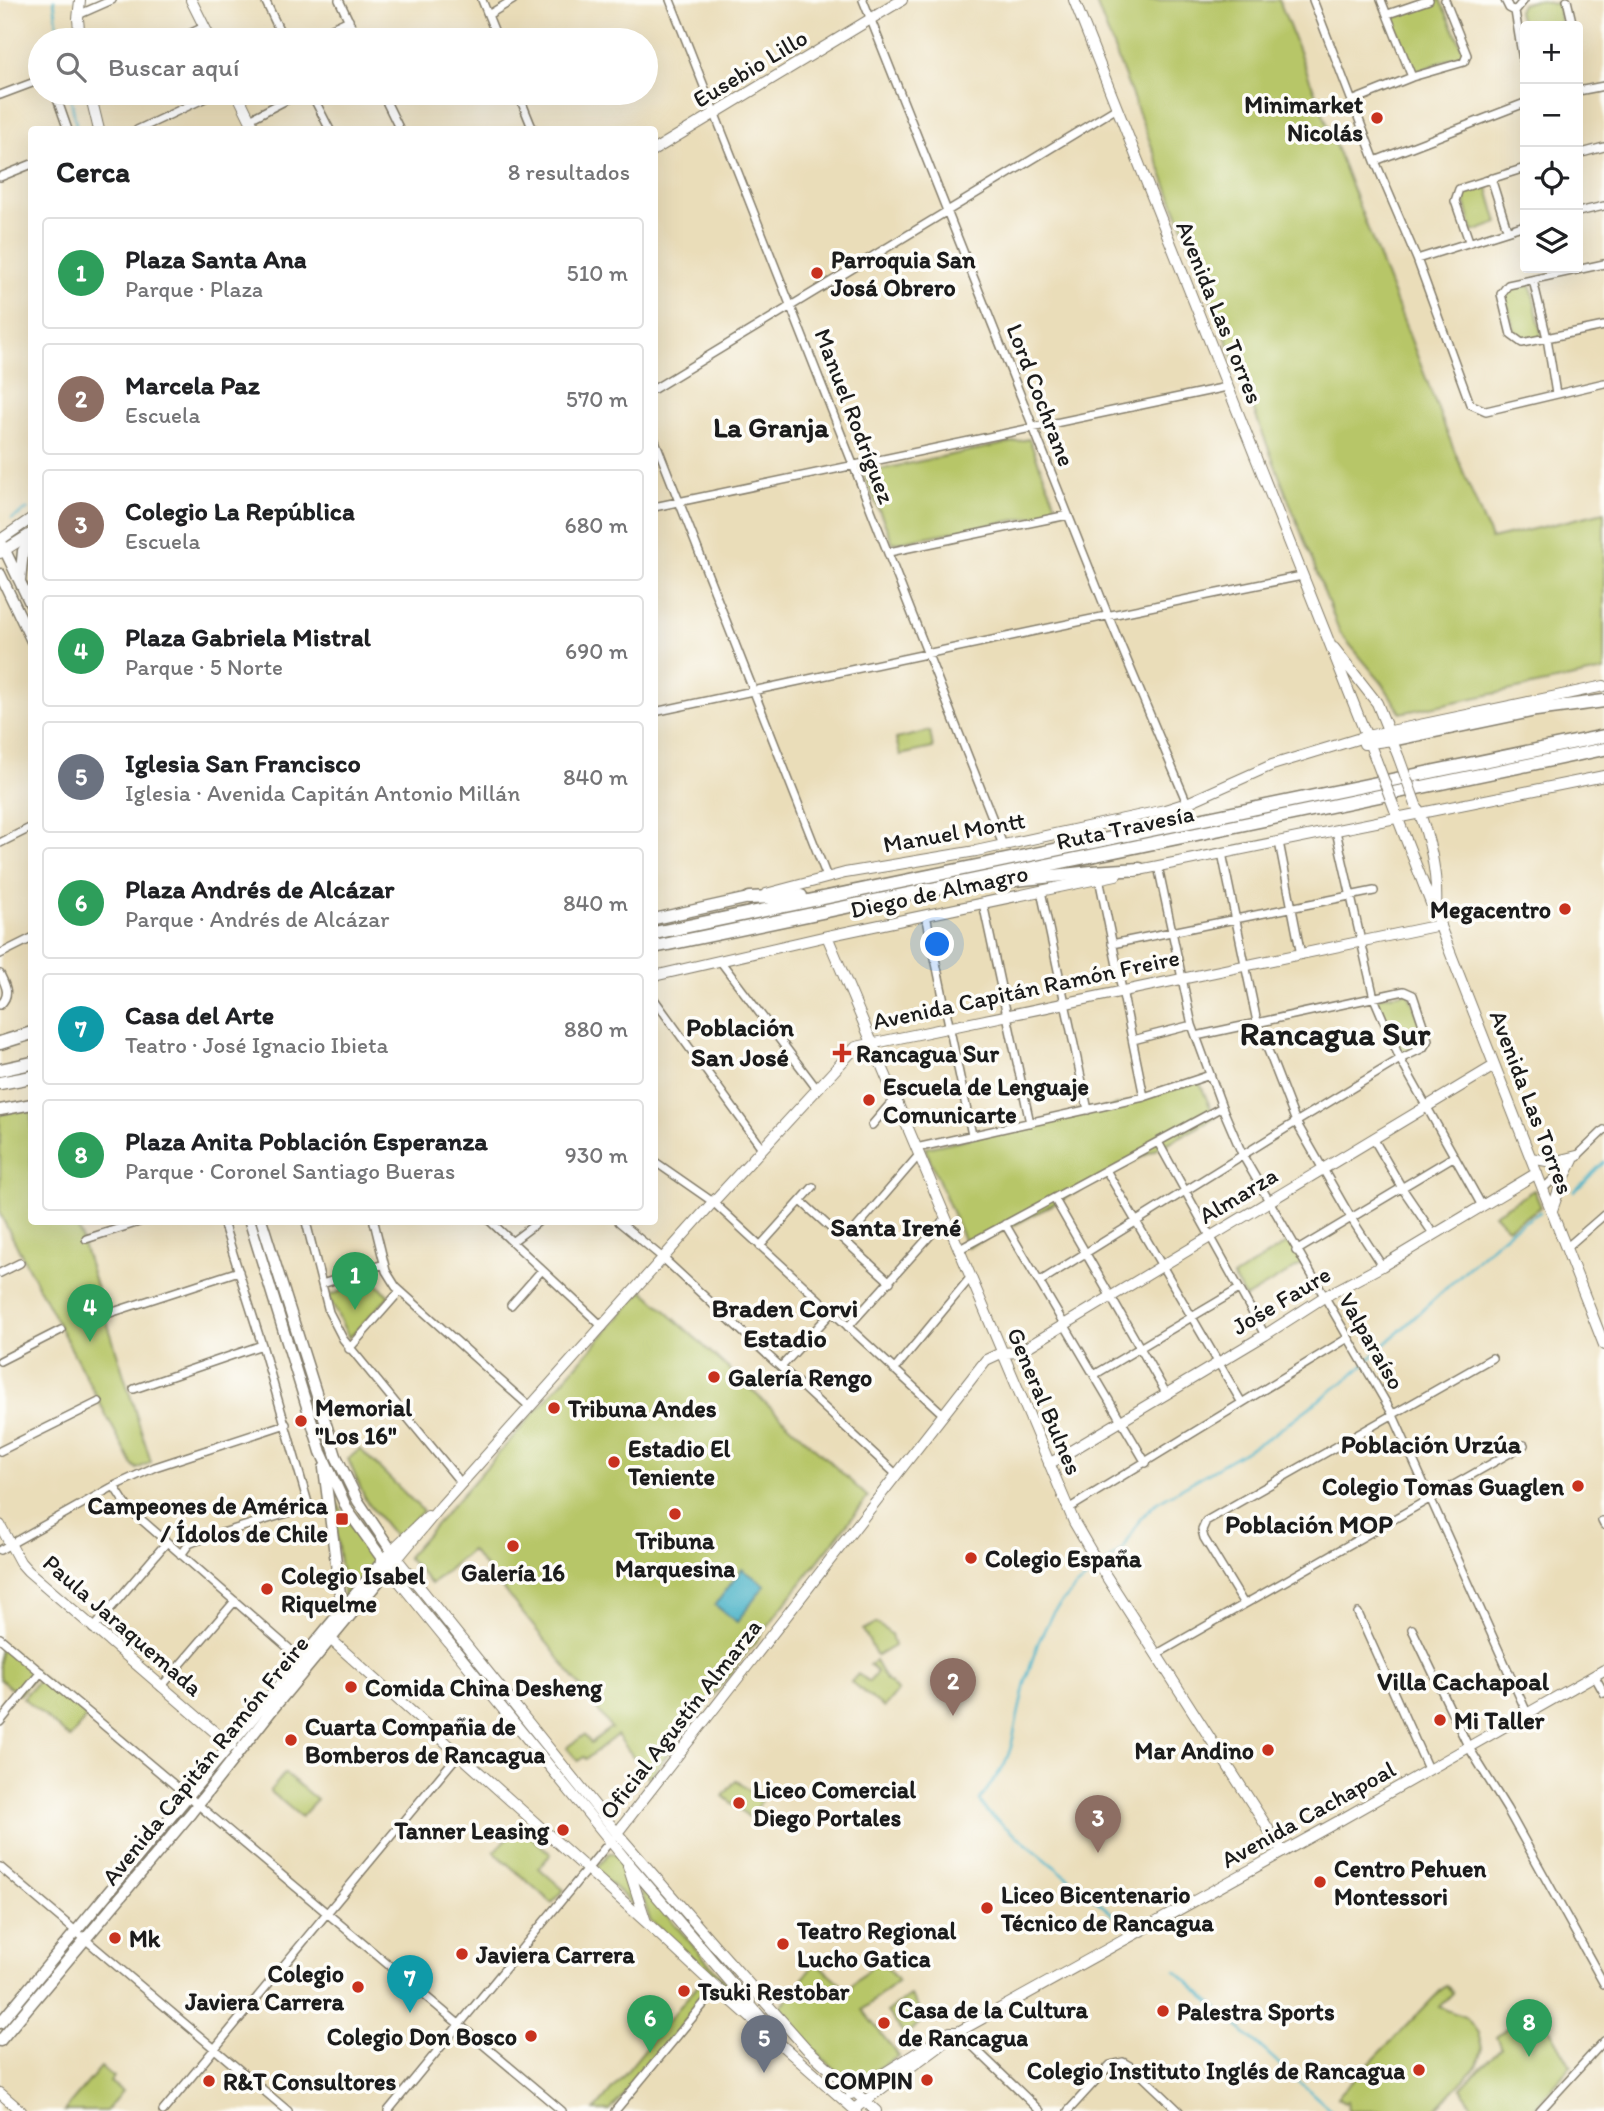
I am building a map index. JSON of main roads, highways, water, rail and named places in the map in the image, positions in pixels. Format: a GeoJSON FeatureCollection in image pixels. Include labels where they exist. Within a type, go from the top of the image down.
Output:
{"type":"FeatureCollection","features":[{"type":"Feature","properties":{"kind":"highway"},"geometry":{"type":"LineString","coordinates":[[1390,735],[1604,701]]}},
{"type":"Feature","properties":{"kind":"highway","name":"Ruta Travesía"},"geometry":{"type":"LineString","coordinates":[[658,932],[1604,736]]}},
{"type":"Feature","properties":{"kind":"highway","name":"Ruta Travesía"},"geometry":{"type":"LineString","coordinates":[[658,946],[1604,749]]}},
{"type":"Feature","properties":{"kind":"highway"},"geometry":{"type":"LineString","coordinates":[[970,881],[1006,881],[1140,869]]}},
{"type":"Feature","properties":{"kind":"highway"},"geometry":{"type":"LineString","coordinates":[[749,898],[840,894]]}},
{"type":"Feature","properties":{"kind":"highway"},"geometry":{"type":"LineString","coordinates":[[0,1043],[28,1034]]}},
{"type":"Feature","properties":{"kind":"highway"},"geometry":{"type":"LineString","coordinates":[[0,1070],[28,1064]]}},
{"type":"Feature","properties":{"kind":"highway"},"geometry":{"type":"LineString","coordinates":[[0,1083],[28,1078]]}},
{"type":"Feature","properties":{"kind":"main road"},"geometry":{"type":"LineString","coordinates":[[79,28],[80,0]]}},
{"type":"Feature","properties":{"kind":"main road"},"geometry":{"type":"LineString","coordinates":[[191,0],[205,28]]}},
{"type":"Feature","properties":{"kind":"main road","name":"Eusebio Lillo"},"geometry":{"type":"LineString","coordinates":[[658,148],[902,0]]}},
{"type":"Feature","properties":{"kind":"main road","name":"Avenida Las Torres"},"geometry":{"type":"LineString","coordinates":[[1073,0],[1376,760],[1604,1345]]}},
{"type":"Feature","properties":{"kind":"main road"},"geometry":{"type":"LineString","coordinates":[[93,105],[98,126]]}},
{"type":"Feature","properties":{"kind":"main road"},"geometry":{"type":"LineString","coordinates":[[243,105],[253,126]]}},
{"type":"Feature","properties":{"kind":"main road"},"geometry":{"type":"LineString","coordinates":[[1,546],[28,521]]}},
{"type":"Feature","properties":{"kind":"main road"},"geometry":{"type":"LineString","coordinates":[[1,546],[28,536]]}},
{"type":"Feature","properties":{"kind":"main road"},"geometry":{"type":"LineString","coordinates":[[20,584],[23,551],[28,542]]}},
{"type":"Feature","properties":{"kind":"main road"},"geometry":{"type":"LineString","coordinates":[[1,546],[28,599]]}},
{"type":"Feature","properties":{"kind":"main road"},"geometry":{"type":"LineString","coordinates":[[0,574],[28,632]]}},
{"type":"Feature","properties":{"kind":"main road","name":"Avenida Las Torres"},"geometry":{"type":"LineString","coordinates":[[1327,639],[1377,703],[1390,735],[1433,854],[1437,888],[1436,914]]}},
{"type":"Feature","properties":{"kind":"main road","name":"Manuel Montt"},"geometry":{"type":"LineString","coordinates":[[658,918],[827,877],[1129,819],[1187,803],[1272,765],[1335,747],[1604,686]]}},
{"type":"Feature","properties":{"kind":"main road","name":"Diego de Almagro"},"geometry":{"type":"LineString","coordinates":[[658,975],[1140,869],[1336,831],[1396,814],[1604,776]]}},
{"type":"Feature","properties":{"kind":"main road","name":"Avenida Capitán Ramón Freire"},"geometry":{"type":"LineString","coordinates":[[0,2041],[81,1935],[386,1564],[462,1484],[852,1049],[1007,1014],[1440,925]]}},
{"type":"Feature","properties":{"kind":"main road","name":"General Bulnes"},"geometry":{"type":"LineString","coordinates":[[827,936],[1068,1509],[1101,1568],[1283,1852]]}},
{"type":"Feature","properties":{"kind":"main road","name":"Almarza"},"geometry":{"type":"LineString","coordinates":[[1001,1353],[1019,1352],[1063,1323],[1494,1066]]}},
{"type":"Feature","properties":{"kind":"main road"},"geometry":{"type":"LineString","coordinates":[[0,1110],[28,1105]]}},
{"type":"Feature","properties":{"kind":"main road"},"geometry":{"type":"LineString","coordinates":[[1531,1158],[1552,1162],[1575,1158],[1561,1184],[1552,1210]]}},
{"type":"Feature","properties":{"kind":"main road","name":"Jośe Faure"},"geometry":{"type":"LineString","coordinates":[[1049,1464],[1324,1297],[1382,1266],[1537,1173]]}},
{"type":"Feature","properties":{"kind":"main road"},"geometry":{"type":"LineString","coordinates":[[251,1225],[321,1452],[348,1511],[386,1564],[614,1837],[806,2048],[876,2111]]}},
{"type":"Feature","properties":{"kind":"main road"},"geometry":{"type":"LineString","coordinates":[[263,1225],[336,1456],[358,1501],[394,1555],[614,1837],[625,1859],[646,1922]]}},
{"type":"Feature","properties":{"kind":"main road","name":"Oficial Agustín Almarza"},"geometry":{"type":"LineString","coordinates":[[614,1837],[986,1360],[1001,1353]]}},
{"type":"Feature","properties":{"kind":"main road"},"geometry":{"type":"LineString","coordinates":[[321,1452],[347,1611]]}},
{"type":"Feature","properties":{"kind":"main road","name":"Paula Jaraquemada"},"geometry":{"type":"LineString","coordinates":[[0,1525],[20,1562],[28,1571],[231,1746]]}},
{"type":"Feature","properties":{"kind":"main road"},"geometry":{"type":"LineString","coordinates":[[326,1636],[855,2110]]}},
{"type":"Feature","properties":{"kind":"main road","name":"Avenida Capitán Ramón Freire"},"geometry":{"type":"LineString","coordinates":[[193,1801],[231,1746],[259,1718],[301,1659],[326,1636]]}},
{"type":"Feature","properties":{"kind":"main road","name":"Avenida Cachapoal"},"geometry":{"type":"LineString","coordinates":[[855,2110],[864,2100],[958,2032],[1604,1670]]}},
{"type":"Feature","properties":{"kind":"main road"},"geometry":{"type":"LineString","coordinates":[[625,1859],[792,2053]]}},
{"type":"Feature","properties":{"kind":"main road","name":"Avenida Capitán Ramón Freire"},"geometry":{"type":"LineString","coordinates":[[0,2023],[81,1935]]}},
{"type":"Feature","properties":{"kind":"main road","name":"Avenida Cachapoal"},"geometry":{"type":"LineString","coordinates":[[842,2099],[950,2032],[958,2032]]}},
{"type":"Feature","properties":{"kind":"main road"},"geometry":{"type":"LineString","coordinates":[[0,2093],[22,2111]]}},
{"type":"Feature","properties":{"kind":"water"},"geometry":{"type":"Polygon","coordinates":[[[742,1569],[765,1585],[737,1622],[715,1605],[742,1569]]]}},
{"type":"Feature","properties":{"kind":"waterway"},"geometry":{"type":"LineString","coordinates":[[54,0],[58,28]]}},
{"type":"Feature","properties":{"kind":"waterway"},"geometry":{"type":"LineString","coordinates":[[72,105],[76,126]]}},
{"type":"Feature","properties":{"kind":"waterway"},"geometry":{"type":"LineString","coordinates":[[12,519],[28,509]]}},
{"type":"Feature","properties":{"kind":"waterway"},"geometry":{"type":"LineString","coordinates":[[1575,1191],[1604,1162]]}},
{"type":"Feature","properties":{"kind":"waterway"},"geometry":{"type":"LineString","coordinates":[[1104,1566],[1124,1548],[1140,1519],[1156,1503],[1271,1436],[1350,1377],[1496,1242],[1540,1212]]}},
{"type":"Feature","properties":{"kind":"waterway"},"geometry":{"type":"LineString","coordinates":[[1098,1570],[1076,1587],[1053,1612],[1038,1643],[1026,1679],[1005,1764],[980,1800],[986,1811],[1125,1924]]}},
{"type":"Feature","properties":{"kind":"waterway"},"geometry":{"type":"LineString","coordinates":[[1176,1971],[1332,2111]]}},
{"type":"Feature","properties":{"kind":"place","name":"Minimarket Nicolás"},"geometry":{"type":"Point","coordinates":[1377,118]}},
{"type":"Feature","properties":{"kind":"place","name":"Parroquia San Josá Obrero"},"geometry":{"type":"Point","coordinates":[817,273]}},
{"type":"Feature","properties":{"kind":"place","name":"Megacentro"},"geometry":{"type":"Point","coordinates":[1565,909]}},
{"type":"Feature","properties":{"kind":"place","name":"Rancagua Sur"},"geometry":{"type":"Point","coordinates":[842,1053]}},
{"type":"Feature","properties":{"kind":"place","name":"Escuela de Lenguaje Comunicarte"},"geometry":{"type":"Point","coordinates":[869,1100]}},
{"type":"Feature","properties":{"kind":"place","name":"Plaza Santa Ana"},"geometry":{"type":"Point","coordinates":[355,1310]}},
{"type":"Feature","properties":{"kind":"place","name":"Plaza Gabriela Mistral"},"geometry":{"type":"Point","coordinates":[90,1342]}},
{"type":"Feature","properties":{"kind":"place","name":"Galería Rengo"},"geometry":{"type":"Point","coordinates":[714,1377]}},
{"type":"Feature","properties":{"kind":"place","name":"Tribuna Andes"},"geometry":{"type":"Point","coordinates":[554,1408]}},
{"type":"Feature","properties":{"kind":"place","name":"Memorial \"Los 16\""},"geometry":{"type":"Point","coordinates":[301,1421]}},
{"type":"Feature","properties":{"kind":"place","name":"Estadio El Teniente"},"geometry":{"type":"Point","coordinates":[614,1462]}},
{"type":"Feature","properties":{"kind":"place","name":"Colegio Tomas Guaglen"},"geometry":{"type":"Point","coordinates":[1578,1486]}},
{"type":"Feature","properties":{"kind":"place","name":"Tribuna Marquesina"},"geometry":{"type":"Point","coordinates":[675,1514]}},
{"type":"Feature","properties":{"kind":"place","name":"Campeones de América / Ídolos de Chile"},"geometry":{"type":"Point","coordinates":[342,1519]}},
{"type":"Feature","properties":{"kind":"place","name":"Galería 16"},"geometry":{"type":"Point","coordinates":[513,1546]}},
{"type":"Feature","properties":{"kind":"place","name":"Colegio España"},"geometry":{"type":"Point","coordinates":[971,1558]}},
{"type":"Feature","properties":{"kind":"place","name":"Colegio Isabel Riquelme"},"geometry":{"type":"Point","coordinates":[267,1589]}},
{"type":"Feature","properties":{"kind":"place","name":"Comida China Desheng"},"geometry":{"type":"Point","coordinates":[351,1687]}},
{"type":"Feature","properties":{"kind":"place","name":"Marcela Paz"},"geometry":{"type":"Point","coordinates":[953,1716]}},
{"type":"Feature","properties":{"kind":"place","name":"Mi Taller"},"geometry":{"type":"Point","coordinates":[1440,1720]}},
{"type":"Feature","properties":{"kind":"place","name":"Cuarta Compañia de Bomberos de Rancagua"},"geometry":{"type":"Point","coordinates":[291,1740]}},
{"type":"Feature","properties":{"kind":"place","name":"Mar Andino"},"geometry":{"type":"Point","coordinates":[1268,1750]}},
{"type":"Feature","properties":{"kind":"place","name":"Liceo Comercial Diego Portales"},"geometry":{"type":"Point","coordinates":[739,1803]}},
{"type":"Feature","properties":{"kind":"place","name":"Tanner Leasing"},"geometry":{"type":"Point","coordinates":[563,1830]}},
{"type":"Feature","properties":{"kind":"place","name":"Colegio La República"},"geometry":{"type":"Point","coordinates":[1098,1853]}},
{"type":"Feature","properties":{"kind":"place","name":"Centro Pehuen Montessori"},"geometry":{"type":"Point","coordinates":[1320,1882]}},
{"type":"Feature","properties":{"kind":"place","name":"Liceo Bicentenario Técnico de Rancagua"},"geometry":{"type":"Point","coordinates":[987,1908]}},
{"type":"Feature","properties":{"kind":"place","name":"Mk"},"geometry":{"type":"Point","coordinates":[115,1938]}},
{"type":"Feature","properties":{"kind":"place","name":"Teatro Regional Lucho Gatica"},"geometry":{"type":"Point","coordinates":[783,1944]}},
{"type":"Feature","properties":{"kind":"place","name":"Javiera Carrera"},"geometry":{"type":"Point","coordinates":[462,1954]}},
{"type":"Feature","properties":{"kind":"place","name":"Colegio Javiera Carrera"},"geometry":{"type":"Point","coordinates":[358,1987]}},
{"type":"Feature","properties":{"kind":"place","name":"Tsuki Restobar"},"geometry":{"type":"Point","coordinates":[684,1991]}},
{"type":"Feature","properties":{"kind":"place","name":"Palestra Sports"},"geometry":{"type":"Point","coordinates":[1163,2011]}},
{"type":"Feature","properties":{"kind":"place","name":"Casa del Arte"},"geometry":{"type":"Point","coordinates":[410,2013]}},
{"type":"Feature","properties":{"kind":"place","name":"Casa de la Cultura de Rancagua"},"geometry":{"type":"Point","coordinates":[884,2023]}},
{"type":"Feature","properties":{"kind":"place","name":"Colegio Don Bosco"},"geometry":{"type":"Point","coordinates":[531,2036]}},
{"type":"Feature","properties":{"kind":"place","name":"Plaza Andrés de Alcázar"},"geometry":{"type":"Point","coordinates":[650,2053]}},
{"type":"Feature","properties":{"kind":"place","name":"Plaza Anita Población Esperanza"},"geometry":{"type":"Point","coordinates":[1529,2057]}},
{"type":"Feature","properties":{"kind":"place","name":"Colegio Instituto Inglés de Rancagua"},"geometry":{"type":"Point","coordinates":[1419,2070]}},
{"type":"Feature","properties":{"kind":"place","name":"Iglesia San Francisco"},"geometry":{"type":"Point","coordinates":[764,2073]}},
{"type":"Feature","properties":{"kind":"place","name":"COMPIN"},"geometry":{"type":"Point","coordinates":[927,2080]}},
{"type":"Feature","properties":{"kind":"place","name":"R&T Consultores"},"geometry":{"type":"Point","coordinates":[209,2081]}},
{"type":"Feature","properties":{"kind":"district","name":"La Granja"},"geometry":{"type":"Point","coordinates":[771,427]}},
{"type":"Feature","properties":{"kind":"district","name":"Rancagua Sur"},"geometry":{"type":"Point","coordinates":[1335,1034]}},
{"type":"Feature","properties":{"kind":"district","name":"Población San José"},"geometry":{"type":"Point","coordinates":[740,1042]}},
{"type":"Feature","properties":{"kind":"district","name":"Santa Irené"},"geometry":{"type":"Point","coordinates":[896,1227]}},
{"type":"Feature","properties":{"kind":"district","name":"Braden Corvi Estadio"},"geometry":{"type":"Point","coordinates":[785,1323]}},
{"type":"Feature","properties":{"kind":"district","name":"Población Urzúa"},"geometry":{"type":"Point","coordinates":[1431,1444]}},
{"type":"Feature","properties":{"kind":"district","name":"Población MOP"},"geometry":{"type":"Point","coordinates":[1309,1524]}},
{"type":"Feature","properties":{"kind":"district","name":"Villa Cachapoal"},"geometry":{"type":"Point","coordinates":[1463,1681]}}]}
